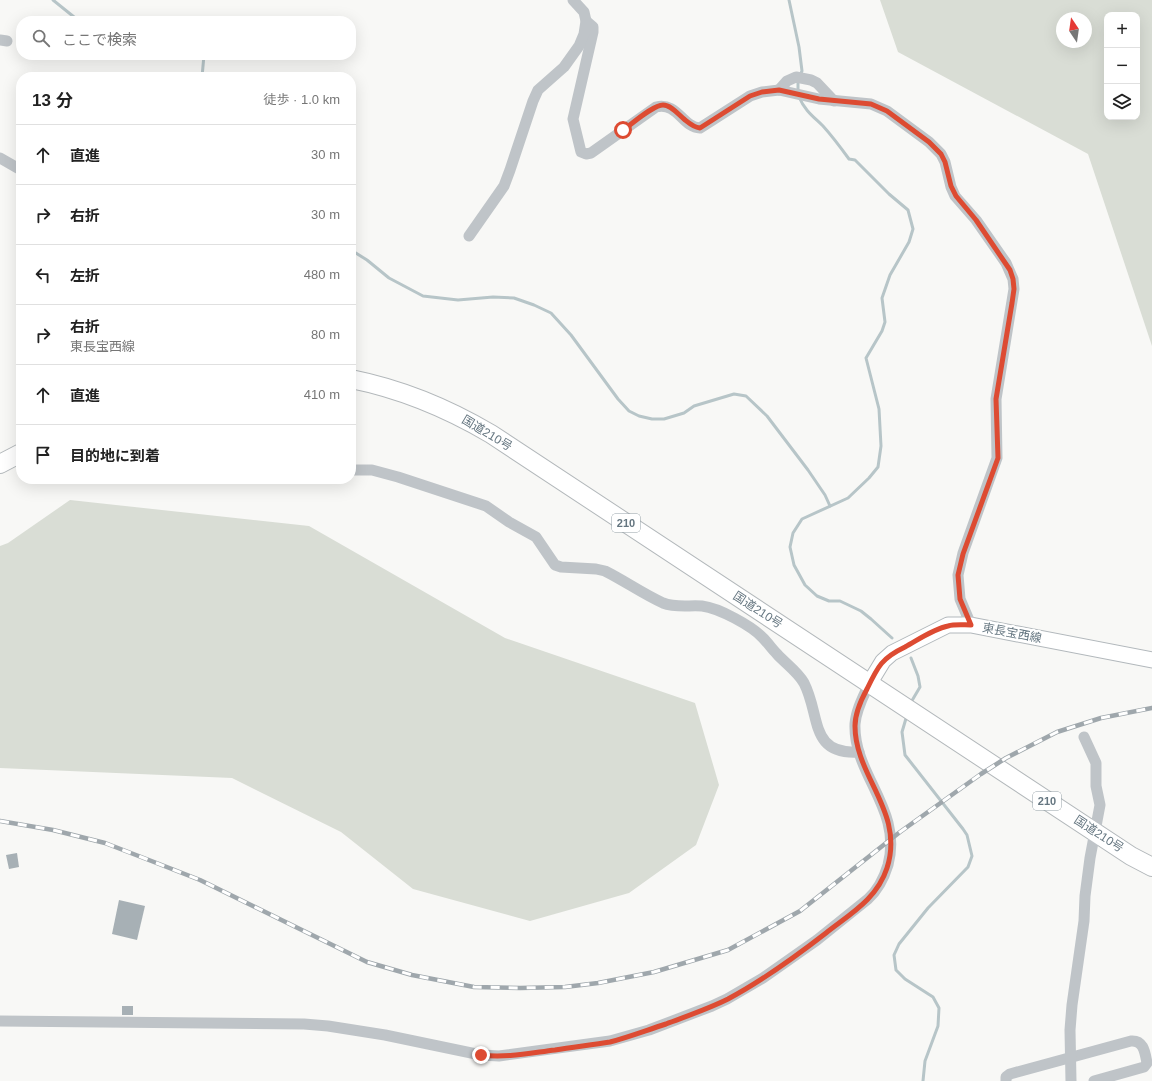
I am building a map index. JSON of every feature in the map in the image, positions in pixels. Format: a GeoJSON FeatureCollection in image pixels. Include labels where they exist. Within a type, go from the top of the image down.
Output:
{"type":"FeatureCollection","features":[{"type":"Feature","properties":{"kind":"highway","name":"国道210号"},"geometry":{"type":"LineString","coordinates":[[356,381],[382,386],[446,410],[516,450],[887,696],[1095,832],[1152,867]]}},
{"type":"Feature","properties":{"kind":"highway"},"geometry":{"type":"LineString","coordinates":[[0,464],[16,456]]}},
{"type":"Feature","properties":{"kind":"main road","name":"東長宝西線"},"geometry":{"type":"LineString","coordinates":[[869,684],[882,661],[892,653],[942,628],[953,625],[971,625],[1152,660]]}},
{"type":"Feature","properties":{"kind":"street"},"geometry":{"type":"LineString","coordinates":[[469,236],[504,186],[538,90],[564,67],[579,46],[584,34],[586,21],[584,12],[573,0]]}},
{"type":"Feature","properties":{"kind":"street"},"geometry":{"type":"LineString","coordinates":[[586,21],[593,27],[593,32],[573,119],[581,152],[586,154],[591,153],[656,107],[664,105],[672,109],[695,128],[700,128],[750,96],[762,92],[779,90],[819,99],[871,104],[880,107],[936,147],[941,154],[945,162],[951,186],[956,196],[976,220],[1006,263],[1013,279],[1014,289],[996,399],[998,458],[963,554],[958,575],[960,599],[971,625]]}},
{"type":"Feature","properties":{"kind":"street"},"geometry":{"type":"LineString","coordinates":[[779,90],[787,81],[796,77],[811,80],[817,83],[834,101]]}},
{"type":"Feature","properties":{"kind":"street"},"geometry":{"type":"LineString","coordinates":[[0,158],[16,167]]}},
{"type":"Feature","properties":{"kind":"street"},"geometry":{"type":"LineString","coordinates":[[356,470],[372,470],[398,477],[486,506],[508,522],[536,537],[555,565],[561,567],[605,571],[664,603],[675,606],[707,607],[723,612],[758,633],[803,681],[821,736],[825,742],[838,751],[859,752]]}},
{"type":"Feature","properties":{"kind":"street"},"geometry":{"type":"LineString","coordinates":[[0,1021],[304,1024],[353,1029],[481,1055],[499,1056],[594,1044],[624,1038],[690,1015],[727,999],[743,990],[763,978],[817,940],[872,895],[883,879],[889,859],[891,844],[887,816],[859,752],[856,738],[855,720],[861,701],[869,684]]}},
{"type":"Feature","properties":{"kind":"street"},"geometry":{"type":"LineString","coordinates":[[1071,1081],[1070,1030],[1072,1005],[1084,921],[1085,896],[1090,858],[1100,805],[1096,786],[1096,762],[1084,737]]}},
{"type":"Feature","properties":{"kind":"street"},"geometry":{"type":"LineString","coordinates":[[1006,1081],[1006,1077],[1010,1074],[1134,1040],[1142,1045],[1147,1063],[1144,1067],[1094,1081]]}},
{"type":"Feature","properties":{"kind":"shaded area"},"geometry":{"type":"Polygon","coordinates":[[[880,0],[1152,0],[1152,346],[1088,154],[898,52],[880,0]]]}},
{"type":"Feature","properties":{"kind":"shaded area"},"geometry":{"type":"Polygon","coordinates":[[[70,500],[309,526],[505,638],[695,703],[719,785],[696,845],[629,893],[530,921],[413,889],[341,832],[232,778],[0,768],[0,546],[8,543],[70,500]]]}},
{"type":"Feature","properties":{"kind":"building"},"geometry":{"type":"Polygon","coordinates":[[[17,853],[19,867],[9,869],[6,855],[17,853]]]}},
{"type":"Feature","properties":{"kind":"building"},"geometry":{"type":"Polygon","coordinates":[[[119,900],[145,906],[137,940],[112,934],[119,900]]]}},
{"type":"Feature","properties":{"kind":"building"},"geometry":{"type":"Polygon","coordinates":[[[122,1006],[133,1006],[133,1015],[122,1015],[122,1006]]]}},
{"type":"Feature","properties":{"kind":"waterway"},"geometry":{"type":"LineString","coordinates":[[53,0],[73,16]]}},
{"type":"Feature","properties":{"kind":"waterway"},"geometry":{"type":"LineString","coordinates":[[789,0],[799,47],[802,71],[800,75]]}},
{"type":"Feature","properties":{"kind":"waterway"},"geometry":{"type":"LineString","coordinates":[[202,72],[204,60]]}},
{"type":"Feature","properties":{"kind":"waterway"},"geometry":{"type":"LineString","coordinates":[[798,80],[798,92]]}},
{"type":"Feature","properties":{"kind":"waterway"},"geometry":{"type":"LineString","coordinates":[[799,97],[807,110],[827,130],[849,159],[855,160],[889,194],[908,210],[913,229],[909,242],[890,275],[882,298],[885,322],[882,331],[866,358],[879,409],[881,446],[878,467],[848,498],[802,519],[793,533],[790,547],[794,565],[805,585],[817,596],[829,601],[840,601],[861,611],[892,638]]}},
{"type":"Feature","properties":{"kind":"waterway"},"geometry":{"type":"LineString","coordinates":[[356,253],[389,278],[423,296],[458,300],[493,297],[514,298],[551,313],[571,335],[618,399],[629,411],[639,416],[652,419],[664,419],[684,413],[694,406],[734,394],[746,396],[767,416],[808,470],[825,495],[830,506]]}},
{"type":"Feature","properties":{"kind":"waterway"},"geometry":{"type":"LineString","coordinates":[[910,704],[920,687],[918,676],[911,658]]}},
{"type":"Feature","properties":{"kind":"waterway"},"geometry":{"type":"LineString","coordinates":[[907,715],[902,732],[905,755],[967,835],[972,856],[968,867],[928,908],[899,944],[894,955],[896,970],[905,979],[933,997],[939,1008],[938,1026],[925,1061],[923,1081]]}},
{"type":"Feature","properties":{"kind":"railway"},"geometry":{"type":"LineString","coordinates":[[0,821],[53,830],[105,843],[200,880],[367,962],[412,975],[474,987],[565,987],[598,983],[654,972],[728,950],[800,911],[900,832],[1006,758],[1057,732],[1101,718],[1152,708]]}},
{"type":"Feature","properties":{"kind":"route"},"geometry":{"type":"LineString","coordinates":[[481,1055],[507,1056],[610,1041],[649,1030],[712,1006],[763,978],[817,940],[862,905],[872,895],[883,879],[891,851],[891,844],[887,816],[884,807],[860,755],[857,745],[855,726],[856,714],[869,684],[882,661],[892,653],[942,628],[957,625],[971,625],[960,599],[958,575],[963,554],[998,458],[996,415],[997,383],[1012,303],[1014,289],[1013,279],[1006,263],[976,220],[956,196],[951,186],[945,162],[936,147],[880,107],[871,104],[819,99],[779,90],[762,92],[750,96],[700,128],[695,128],[672,109],[664,105],[656,107],[623,130]]}}]}
